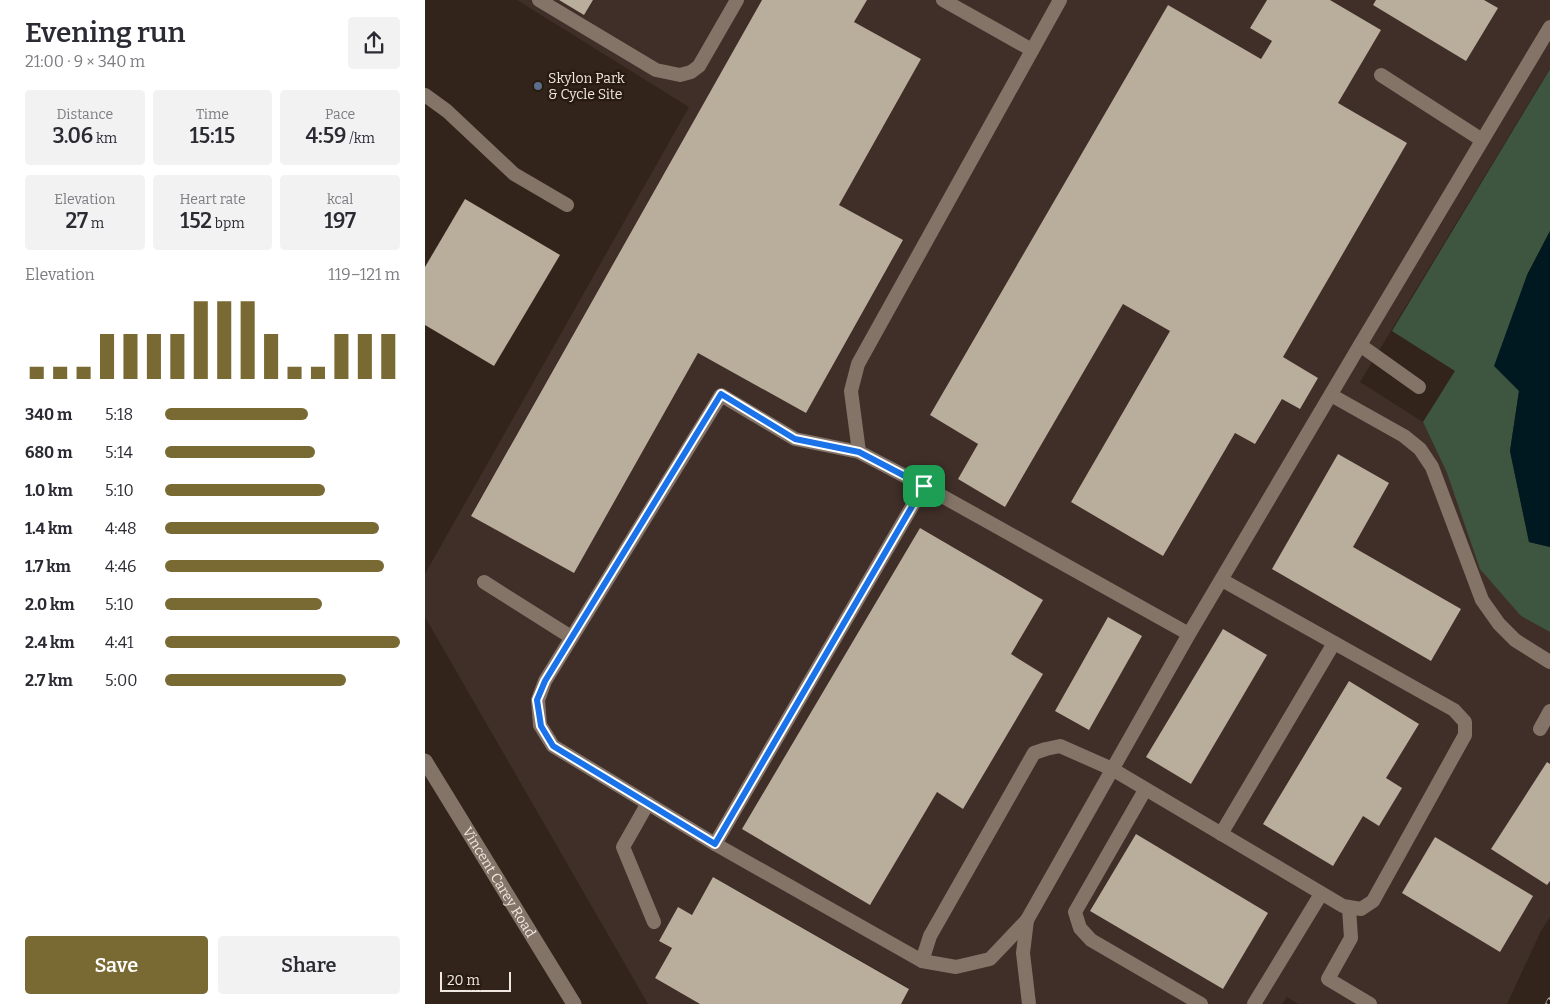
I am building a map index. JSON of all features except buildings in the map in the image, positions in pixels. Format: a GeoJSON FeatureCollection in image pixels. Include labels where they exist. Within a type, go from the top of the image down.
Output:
{"type":"FeatureCollection","features":[{"type":"Feature","properties":{"kind":"street","name":"Vincent Carey Road"},"geometry":{"type":"LineString","coordinates":[[425,761],[574,1004]]}},
{"type":"Feature","properties":{"kind":"lane"},"geometry":{"type":"LineString","coordinates":[[539,0],[656,70],[680,75],[691,72],[699,66],[737,0]]}},
{"type":"Feature","properties":{"kind":"lane"},"geometry":{"type":"LineString","coordinates":[[943,0],[1032,50]]}},
{"type":"Feature","properties":{"kind":"lane"},"geometry":{"type":"LineString","coordinates":[[859,452],[851,391],[858,364],[1060,0]]}},
{"type":"Feature","properties":{"kind":"lane"},"geometry":{"type":"LineString","coordinates":[[1189,634],[924,486],[859,452],[795,439],[721,394],[571,637],[545,681],[537,700],[541,726],[553,746],[715,844],[922,961],[955,967],[990,959],[1027,920],[1189,634],[1550,27]]}},
{"type":"Feature","properties":{"kind":"lane"},"geometry":{"type":"LineString","coordinates":[[1381,75],[1482,140]]}},
{"type":"Feature","properties":{"kind":"lane"},"geometry":{"type":"LineString","coordinates":[[425,95],[447,111],[514,174],[567,205]]}},
{"type":"Feature","properties":{"kind":"lane"},"geometry":{"type":"LineString","coordinates":[[1360,345],[1419,387]]}},
{"type":"Feature","properties":{"kind":"lane"},"geometry":{"type":"LineString","coordinates":[[1331,395],[1403,436],[1420,449],[1432,467],[1482,600],[1499,624],[1515,640],[1550,662]]}},
{"type":"Feature","properties":{"kind":"lane"},"geometry":{"type":"LineString","coordinates":[[715,844],[924,486]]}},
{"type":"Feature","properties":{"kind":"lane"},"geometry":{"type":"LineString","coordinates":[[922,961],[930,936],[1034,753],[1060,746],[1113,769],[1145,790],[1343,906],[1361,910],[1373,902],[1465,735],[1465,722],[1454,710],[1222,580]]}},
{"type":"Feature","properties":{"kind":"lane"},"geometry":{"type":"LineString","coordinates":[[484,582],[571,637]]}},
{"type":"Feature","properties":{"kind":"lane"},"geometry":{"type":"LineString","coordinates":[[1221,834],[1334,643]]}},
{"type":"Feature","properties":{"kind":"lane"},"geometry":{"type":"LineString","coordinates":[[1540,729],[1550,712]]}},
{"type":"Feature","properties":{"kind":"lane"},"geometry":{"type":"LineString","coordinates":[[1145,790],[1075,912],[1079,928],[1091,940],[1201,1004]]}},
{"type":"Feature","properties":{"kind":"lane"},"geometry":{"type":"LineString","coordinates":[[648,803],[623,847],[654,922]]}},
{"type":"Feature","properties":{"kind":"lane"},"geometry":{"type":"LineString","coordinates":[[1254,1004],[1321,894]]}},
{"type":"Feature","properties":{"kind":"lane"},"geometry":{"type":"LineString","coordinates":[[1349,908],[1351,938],[1328,979],[1371,1004]]}},
{"type":"Feature","properties":{"kind":"lane"},"geometry":{"type":"LineString","coordinates":[[1027,920],[1023,953],[1029,1004]]}},
{"type":"Feature","properties":{"kind":"shaded area"},"geometry":{"type":"Polygon","coordinates":[[[517,0],[559,0],[584,15],[593,0],[762,0],[471,515],[574,573],[698,353],[806,413],[903,241],[839,205],[921,59],[854,22],[867,0],[1267,0],[1251,28],[1272,41],[1261,59],[1168,5],[930,415],[978,444],[958,479],[1005,507],[1123,304],[1170,331],[1071,502],[1163,556],[1235,433],[1255,444],[1282,399],[1300,409],[1318,378],[1283,357],[1338,103],[1381,30],[1330,0],[1550,0],[1550,68],[1360,382],[1423,422],[1447,473],[1521,616],[1550,632],[1550,917],[1541,931],[1507,1004],[1298,1004],[1287,997],[1282,1004],[901,1004],[909,988],[713,877],[692,915],[678,908],[659,941],[672,948],[655,978],[700,1004],[648,1004],[425,617],[425,574],[689,107],[517,0]],[[1136,834],[1090,911],[1223,989],[1268,913],[1136,834]]]}},
{"type":"Feature","properties":{"kind":"green space"},"geometry":{"type":"Polygon","coordinates":[[[1550,69],[1550,231],[1527,275],[1519,391],[1510,451],[1529,542],[1550,547],[1550,632],[1521,616],[1480,569],[1447,473],[1423,422],[1455,371],[1392,331],[1550,69]]]}},
{"type":"Feature","properties":{"kind":"water"},"geometry":{"type":"Polygon","coordinates":[[[1550,231],[1550,547],[1529,542],[1510,451],[1519,391],[1494,366],[1527,275],[1550,231]]]}},
{"type":"Feature","properties":{"kind":"railway"},"geometry":{"type":"LineString","coordinates":[[1548,1004],[1550,1000]]}},
{"type":"Feature","properties":{"kind":"place","name":"Skylon Park & Cycle Site"},"geometry":{"type":"Point","coordinates":[538,86]}},
{"type":"Feature","properties":{"kind":"route"},"geometry":{"type":"LineString","coordinates":[[721,394],[795,439],[859,452],[924,486],[715,844],[553,746],[541,726],[537,700],[545,681],[721,394]]}}]}
